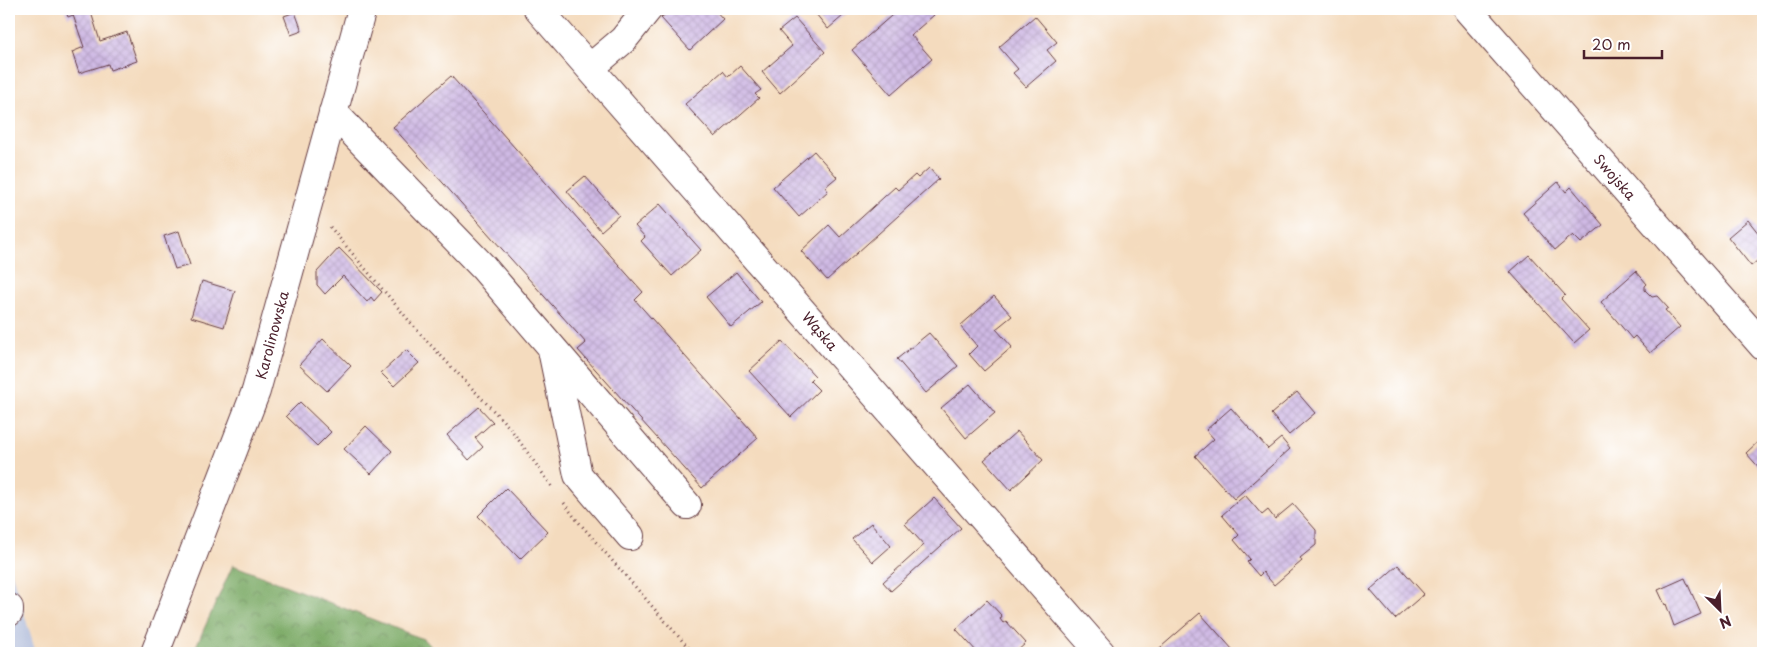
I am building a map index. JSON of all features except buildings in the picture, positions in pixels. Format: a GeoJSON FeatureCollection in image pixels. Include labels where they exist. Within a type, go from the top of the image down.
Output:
{"type":"FeatureCollection","features":[{"type":"Feature","properties":{"kind":"street","name":"Karolinowska"},"geometry":{"type":"LineString","coordinates":[[155,653],[256,391],[362,9]]}},
{"type":"Feature","properties":{"kind":"street","name":"Wąska"},"geometry":{"type":"LineString","coordinates":[[538,9],[1102,653]]}},
{"type":"Feature","properties":{"kind":"street"},"geometry":{"type":"LineString","coordinates":[[590,68],[623,40],[648,9]]}},
{"type":"Feature","properties":{"kind":"street","name":"Swojska"},"geometry":{"type":"LineString","coordinates":[[1467,9],[1763,346]]}},
{"type":"Feature","properties":{"kind":"street"},"geometry":{"type":"LineString","coordinates":[[333,112],[483,267],[687,505]]}},
{"type":"Feature","properties":{"kind":"street"},"geometry":{"type":"LineString","coordinates":[[551,346],[578,474],[630,536]]}},
{"type":"Feature","properties":{"kind":"path"},"geometry":{"type":"LineString","coordinates":[[309,202],[422,336],[510,428],[558,495]]}},
{"type":"Feature","properties":{"kind":"path"},"geometry":{"type":"LineString","coordinates":[[564,503],[693,653]]}},
{"type":"Feature","properties":{"kind":"shaded area"},"geometry":{"type":"Polygon","coordinates":[[[9,564],[36,653],[9,653],[9,564]]]}},
{"type":"Feature","properties":{"kind":"green space"},"geometry":{"type":"Polygon","coordinates":[[[233,565],[423,639],[438,653],[193,653],[233,565]]]}}]}
